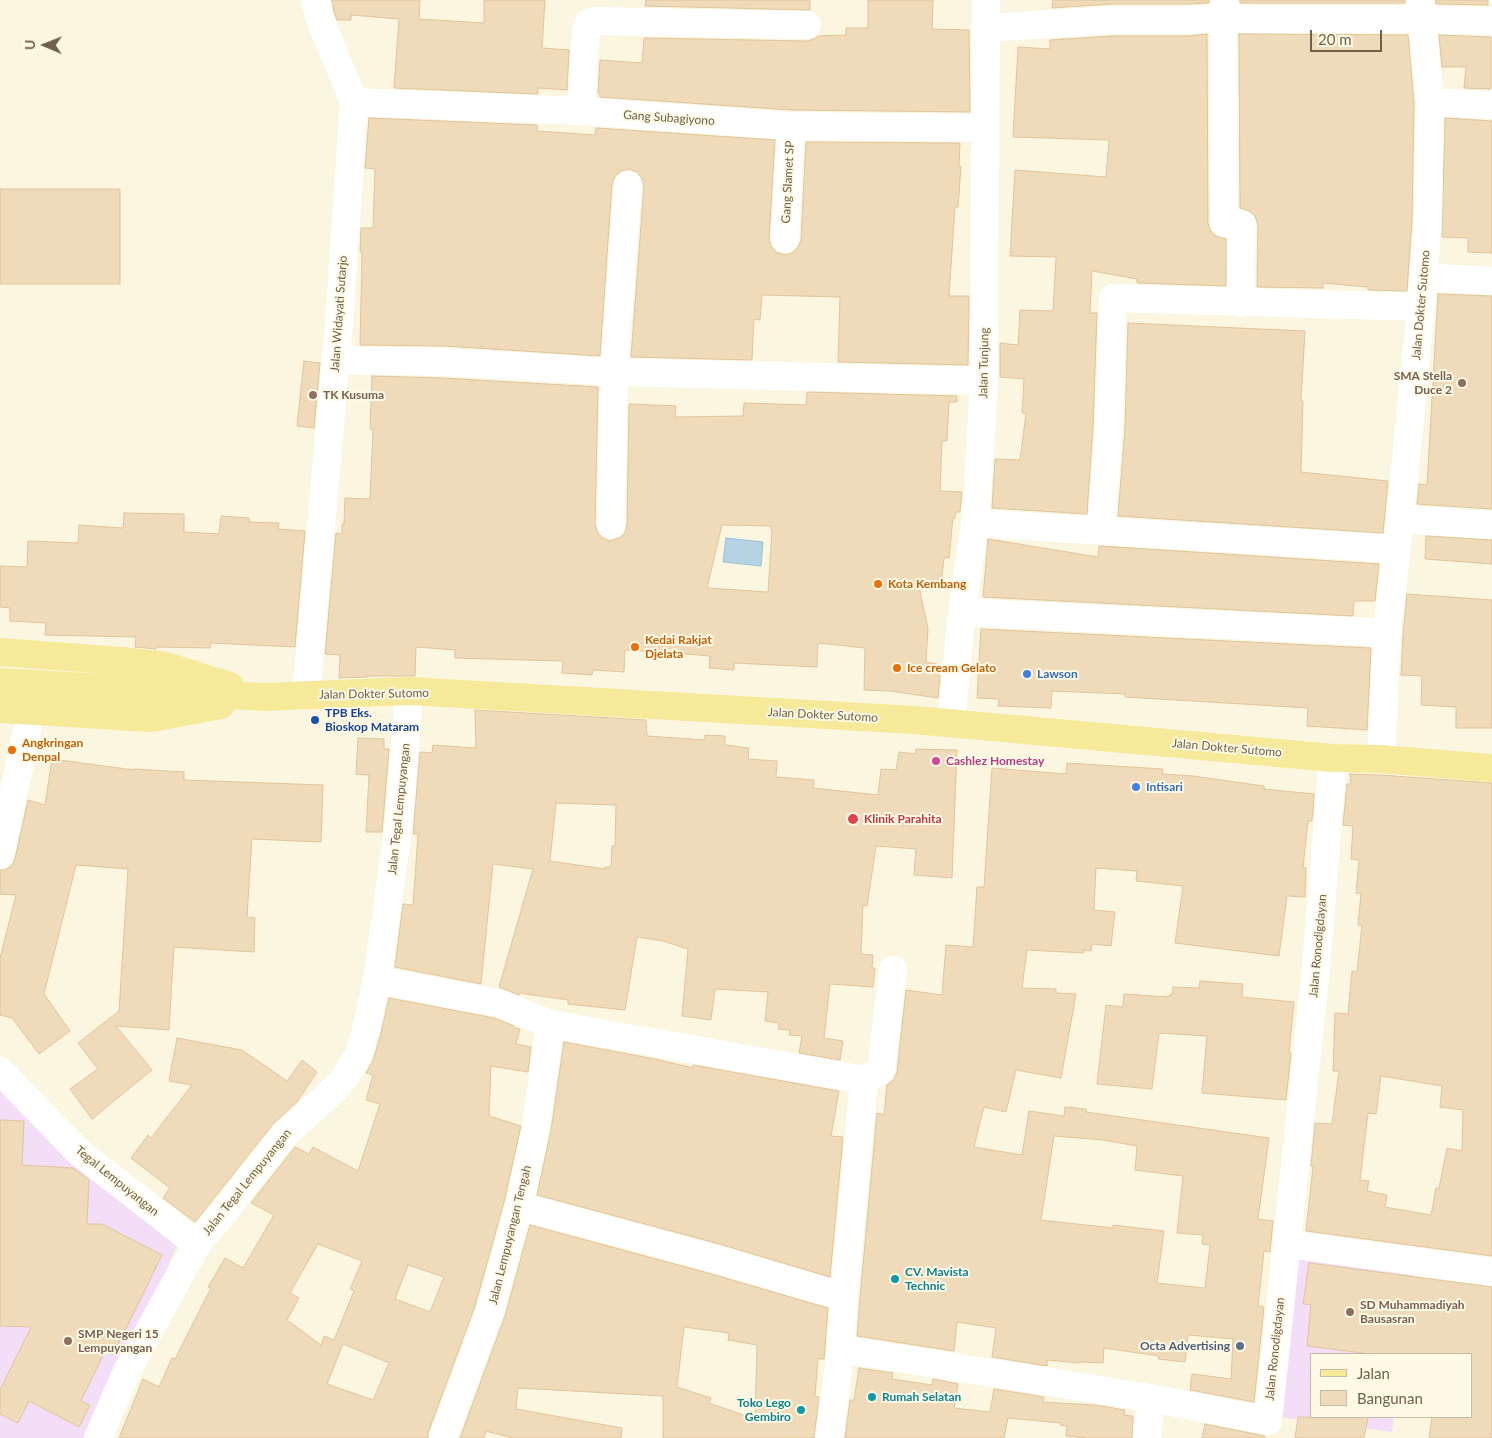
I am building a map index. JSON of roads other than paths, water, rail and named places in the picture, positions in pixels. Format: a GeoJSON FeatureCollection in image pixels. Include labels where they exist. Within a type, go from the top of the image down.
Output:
{"type":"FeatureCollection","features":[{"type":"Feature","properties":{"kind":"main road","name":"Jalan Dokter Sutomo"},"geometry":{"type":"LineString","coordinates":[[0,652],[166,666],[264,697]]}},
{"type":"Feature","properties":{"kind":"main road","name":"Jalan Dokter Sutomo"},"geometry":{"type":"LineString","coordinates":[[0,682],[264,697],[409,691],[951,724],[1333,758],[1381,759],[1492,768]]}},
{"type":"Feature","properties":{"kind":"main road","name":"Jalan Dokter Sutomo"},"geometry":{"type":"LineString","coordinates":[[0,709],[151,718],[264,697]]}},
{"type":"Feature","properties":{"kind":"street","name":"Jalan Widayati Sutarjo"},"geometry":{"type":"LineString","coordinates":[[306,695],[336,360],[354,102],[315,0]]}},
{"type":"Feature","properties":{"kind":"street","name":"Jalan Tunjung"},"geometry":{"type":"LineString","coordinates":[[951,724],[962,612],[980,469],[984,381],[986,0]]}},
{"type":"Feature","properties":{"kind":"street"},"geometry":{"type":"LineString","coordinates":[[985,28],[1112,20],[1188,20],[1224,8],[1276,20],[1421,10],[1492,21]]}},
{"type":"Feature","properties":{"kind":"street"},"geometry":{"type":"LineString","coordinates":[[1224,8],[1224,223],[1238,222],[1242,225],[1241,303]]}},
{"type":"Feature","properties":{"kind":"street","name":"Jalan Dokter Sutomo"},"geometry":{"type":"LineString","coordinates":[[1381,759],[1387,633],[1400,519],[1428,222],[1430,102],[1421,10]]}},
{"type":"Feature","properties":{"kind":"street"},"geometry":{"type":"LineString","coordinates":[[582,112],[586,31],[589,23],[594,21],[807,25]]}},
{"type":"Feature","properties":{"kind":"street","name":"Gang Subagiyono"},"geometry":{"type":"LineString","coordinates":[[354,102],[582,112],[791,126],[986,128]]}},
{"type":"Feature","properties":{"kind":"street"},"geometry":{"type":"LineString","coordinates":[[1430,102],[1492,105]]}},
{"type":"Feature","properties":{"kind":"street","name":"Gang Slamet SP"},"geometry":{"type":"LineString","coordinates":[[785,239],[791,126]]}},
{"type":"Feature","properties":{"kind":"street"},"geometry":{"type":"LineString","coordinates":[[611,525],[614,372],[628,185]]}},
{"type":"Feature","properties":{"kind":"street"},"geometry":{"type":"LineString","coordinates":[[1423,277],[1492,281]]}},
{"type":"Feature","properties":{"kind":"street"},"geometry":{"type":"LineString","coordinates":[[1101,531],[1109,427],[1113,298],[1421,307]]}},
{"type":"Feature","properties":{"kind":"street"},"geometry":{"type":"LineString","coordinates":[[336,360],[444,362],[614,372],[984,381]]}},
{"type":"Feature","properties":{"kind":"street"},"geometry":{"type":"LineString","coordinates":[[1400,519],[1492,524]]}},
{"type":"Feature","properties":{"kind":"street"},"geometry":{"type":"LineString","coordinates":[[974,524],[1396,549]]}},
{"type":"Feature","properties":{"kind":"street"},"geometry":{"type":"LineString","coordinates":[[962,612],[1387,633]]}},
{"type":"Feature","properties":{"kind":"street","name":"Jalan Tegal Lempuyangan"},"geometry":{"type":"LineString","coordinates":[[98,1438],[127,1371],[197,1244],[285,1134],[336,1088],[358,1056],[377,980],[399,823],[409,691]]}},
{"type":"Feature","properties":{"kind":"street"},"geometry":{"type":"LineString","coordinates":[[0,855],[31,712]]}},
{"type":"Feature","properties":{"kind":"street","name":"Jalan Ronodigdayan"},"geometry":{"type":"LineString","coordinates":[[841,1349],[1151,1398],[1268,1421],[1316,968],[1333,758]]}},
{"type":"Feature","properties":{"kind":"street"},"geometry":{"type":"LineString","coordinates":[[377,980],[498,1003],[550,1024],[864,1080],[881,1070],[893,970]]}},
{"type":"Feature","properties":{"kind":"street","name":"Jalan Lempuyangan Tengah"},"geometry":{"type":"LineString","coordinates":[[443,1438],[490,1311],[519,1206],[536,1128],[550,1024]]}},
{"type":"Feature","properties":{"kind":"street","name":"Tegal Lempuyangan"},"geometry":{"type":"LineString","coordinates":[[0,1071],[80,1153],[197,1244]]}},
{"type":"Feature","properties":{"kind":"street"},"geometry":{"type":"LineString","coordinates":[[829,1438],[841,1349],[864,1080]]}},
{"type":"Feature","properties":{"kind":"street"},"geometry":{"type":"LineString","coordinates":[[519,1206],[712,1258],[844,1297]]}},
{"type":"Feature","properties":{"kind":"street"},"geometry":{"type":"LineString","coordinates":[[1287,1244],[1492,1272]]}},
{"type":"Feature","properties":{"kind":"street"},"geometry":{"type":"LineString","coordinates":[[1147,1438],[1151,1398]]}},
{"type":"Feature","properties":{"kind":"water"},"geometry":{"type":"Polygon","coordinates":[[[726,538],[763,542],[761,566],[723,562],[726,538]]]}},
{"type":"Feature","properties":{"kind":"place","name":"SMA Stella Duce 2"},"geometry":{"type":"Point","coordinates":[1462,383]}},
{"type":"Feature","properties":{"kind":"place","name":"TK Kusuma"},"geometry":{"type":"Point","coordinates":[313,395]}},
{"type":"Feature","properties":{"kind":"place","name":"Kota Kembang"},"geometry":{"type":"Point","coordinates":[878,584]}},
{"type":"Feature","properties":{"kind":"place","name":"Kedai Rakjat Djelata"},"geometry":{"type":"Point","coordinates":[635,647]}},
{"type":"Feature","properties":{"kind":"place","name":"Ice cream Gelato"},"geometry":{"type":"Point","coordinates":[897,668]}},
{"type":"Feature","properties":{"kind":"place","name":"Lawson"},"geometry":{"type":"Point","coordinates":[1027,674]}},
{"type":"Feature","properties":{"kind":"place","name":"TPB Eks. Bioskop Mataram"},"geometry":{"type":"Point","coordinates":[315,720]}},
{"type":"Feature","properties":{"kind":"place","name":"Angkringan Denpal"},"geometry":{"type":"Point","coordinates":[12,750]}},
{"type":"Feature","properties":{"kind":"place","name":"Cashlez Homestay"},"geometry":{"type":"Point","coordinates":[936,761]}},
{"type":"Feature","properties":{"kind":"place","name":"Intisari"},"geometry":{"type":"Point","coordinates":[1136,787]}},
{"type":"Feature","properties":{"kind":"place","name":"Klinik Parahita"},"geometry":{"type":"Point","coordinates":[853,819]}},
{"type":"Feature","properties":{"kind":"place","name":"CV. Mavista Technic"},"geometry":{"type":"Point","coordinates":[895,1279]}},
{"type":"Feature","properties":{"kind":"place","name":"SD Muhammadiyah Bausasran"},"geometry":{"type":"Point","coordinates":[1350,1312]}},
{"type":"Feature","properties":{"kind":"place","name":"SMP Negeri 15 Lempuyangan"},"geometry":{"type":"Point","coordinates":[68,1341]}},
{"type":"Feature","properties":{"kind":"place","name":"Octa Advertising"},"geometry":{"type":"Point","coordinates":[1240,1346]}},
{"type":"Feature","properties":{"kind":"place","name":"Rumah Selatan"},"geometry":{"type":"Point","coordinates":[872,1397]}},
{"type":"Feature","properties":{"kind":"place","name":"Toko Lego Gembiro"},"geometry":{"type":"Point","coordinates":[801,1410]}}]}
